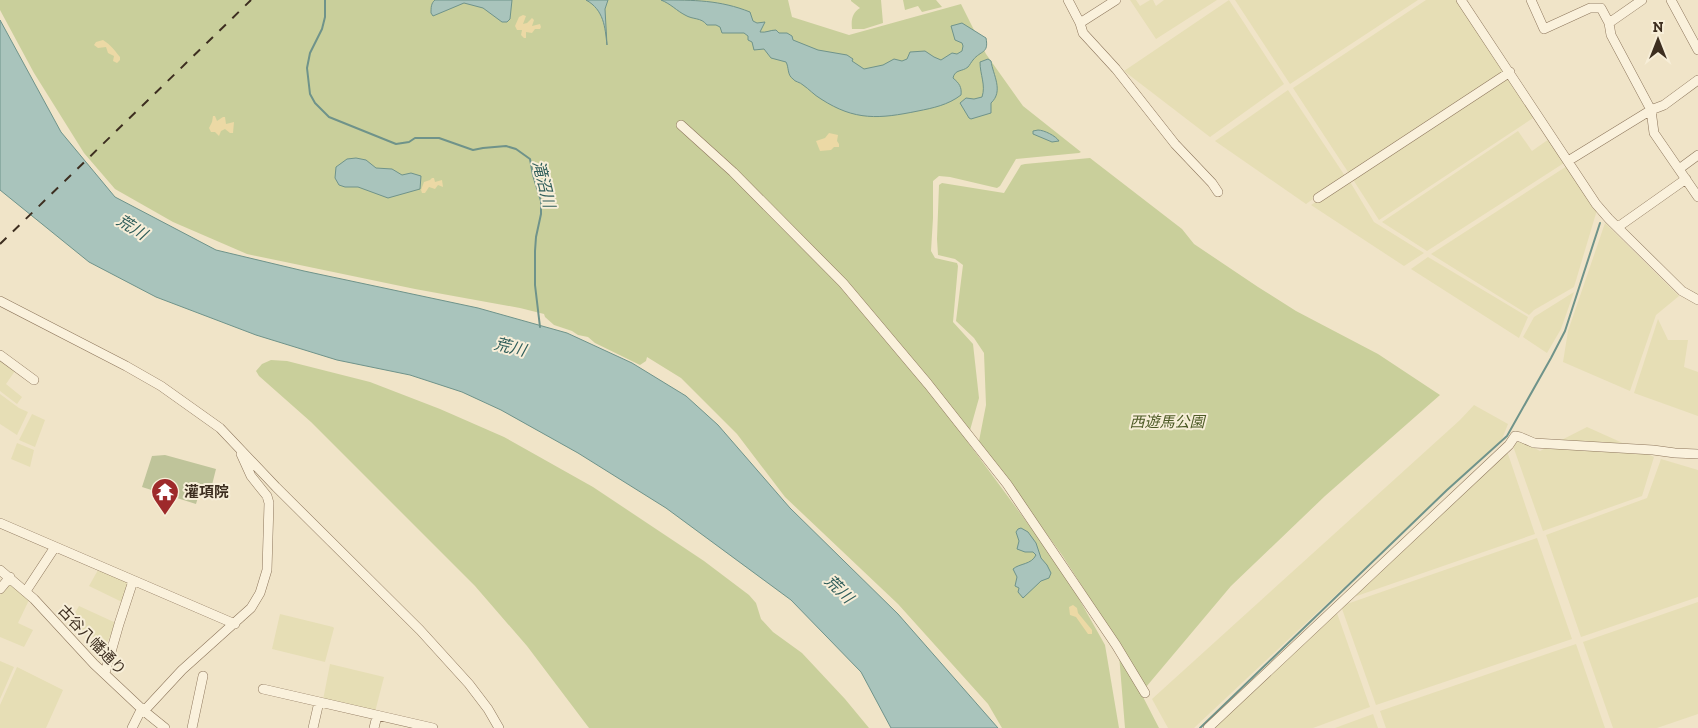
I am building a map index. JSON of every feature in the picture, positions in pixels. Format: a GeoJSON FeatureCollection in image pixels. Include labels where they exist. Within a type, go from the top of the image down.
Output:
{"type":"FeatureCollection","features":[{"type":"Feature","properties":{"kind":"street"},"geometry":{"type":"LineString","coordinates":[[1068,0],[1083,33],[1116,69],[1176,144],[1218,192]]}},
{"type":"Feature","properties":{"kind":"street"},"geometry":{"type":"LineString","coordinates":[[1080,23],[1116,0]]}},
{"type":"Feature","properties":{"kind":"street"},"geometry":{"type":"LineString","coordinates":[[1461,0],[1596,204],[1682,291],[1698,300]]}},
{"type":"Feature","properties":{"kind":"street"},"geometry":{"type":"LineString","coordinates":[[1531,0],[1544,29],[1590,8],[1601,8],[1611,35],[1652,110],[1654,133],[1698,196]]}},
{"type":"Feature","properties":{"kind":"street"},"geometry":{"type":"LineString","coordinates":[[1608,23],[1642,0]]}},
{"type":"Feature","properties":{"kind":"street"},"geometry":{"type":"LineString","coordinates":[[1671,0],[1698,50]]}},
{"type":"Feature","properties":{"kind":"street"},"geometry":{"type":"LineString","coordinates":[[1318,198],[1510,72]]}},
{"type":"Feature","properties":{"kind":"street"},"geometry":{"type":"LineString","coordinates":[[1568,161],[1652,110],[1664,105],[1698,80]]}},
{"type":"Feature","properties":{"kind":"street"},"geometry":{"type":"LineString","coordinates":[[681,125],[733,172],[843,283],[928,384],[1007,484],[1116,645],[1145,693]]}},
{"type":"Feature","properties":{"kind":"street"},"geometry":{"type":"LineString","coordinates":[[1679,169],[1698,156]]}},
{"type":"Feature","properties":{"kind":"street"},"geometry":{"type":"LineString","coordinates":[[1618,227],[1686,179]]}},
{"type":"Feature","properties":{"kind":"street"},"geometry":{"type":"LineString","coordinates":[[0,301],[126,366],[160,386],[220,428],[420,630],[469,684],[499,728]]}},
{"type":"Feature","properties":{"kind":"street"},"geometry":{"type":"LineString","coordinates":[[0,355],[34,380]]}},
{"type":"Feature","properties":{"kind":"street"},"geometry":{"type":"LineString","coordinates":[[1208,728],[1502,452],[1515,436],[1534,443],[1698,454]]}},
{"type":"Feature","properties":{"kind":"street"},"geometry":{"type":"LineString","coordinates":[[132,728],[143,709],[182,670],[251,608],[264,582],[267,570],[269,516],[267,496],[251,476],[240,450]]}},
{"type":"Feature","properties":{"kind":"street"},"geometry":{"type":"LineString","coordinates":[[0,523],[235,624]]}},
{"type":"Feature","properties":{"kind":"street"},"geometry":{"type":"LineString","coordinates":[[26,591],[55,547]]}},
{"type":"Feature","properties":{"kind":"street","name":"古谷八幡通り"},"geometry":{"type":"LineString","coordinates":[[0,570],[26,591],[73,642],[165,728]]}},
{"type":"Feature","properties":{"kind":"street"},"geometry":{"type":"LineString","coordinates":[[0,589],[10,578]]}},
{"type":"Feature","properties":{"kind":"street"},"geometry":{"type":"LineString","coordinates":[[105,673],[133,581]]}},
{"type":"Feature","properties":{"kind":"street"},"geometry":{"type":"LineString","coordinates":[[192,728],[203,676]]}},
{"type":"Feature","properties":{"kind":"street"},"geometry":{"type":"LineString","coordinates":[[263,689],[434,728]]}},
{"type":"Feature","properties":{"kind":"street"},"geometry":{"type":"LineString","coordinates":[[313,728],[319,702]]}},
{"type":"Feature","properties":{"kind":"street"},"geometry":{"type":"LineString","coordinates":[[374,728],[377,716]]}},
{"type":"Feature","properties":{"kind":"shaded area"},"geometry":{"type":"Polygon","coordinates":[[[1130,0],[1136,0],[1140,6],[1153,0],[1156,6],[1164,0],[1217,0],[1156,39],[1130,0]]]}},
{"type":"Feature","properties":{"kind":"shaded area"},"geometry":{"type":"Polygon","coordinates":[[[1229,0],[1284,84],[1210,137],[1124,71],[1229,0]]]}},
{"type":"Feature","properties":{"kind":"shaded area"},"geometry":{"type":"Polygon","coordinates":[[[1235,0],[1418,0],[1290,84],[1235,0]]]}},
{"type":"Feature","properties":{"kind":"shaded area"},"geometry":{"type":"Polygon","coordinates":[[[1426,0],[1456,0],[1505,74],[1350,175],[1293,88],[1426,0]]]}},
{"type":"Feature","properties":{"kind":"shaded area"},"geometry":{"type":"Polygon","coordinates":[[[1509,75],[1533,118],[1379,220],[1352,178],[1509,75]]]}},
{"type":"Feature","properties":{"kind":"shaded area"},"geometry":{"type":"Polygon","coordinates":[[[1288,90],[1345,176],[1306,204],[1215,141],[1288,90]]]}},
{"type":"Feature","properties":{"kind":"shaded area"},"geometry":{"type":"Polygon","coordinates":[[[1518,131],[1532,151],[1549,139],[1564,163],[1427,251],[1382,222],[1518,131]]]}},
{"type":"Feature","properties":{"kind":"shaded area"},"geometry":{"type":"Polygon","coordinates":[[[1567,166],[1597,210],[1574,287],[1534,310],[1529,315],[1431,254],[1567,166]]]}},
{"type":"Feature","properties":{"kind":"shaded area"},"geometry":{"type":"Polygon","coordinates":[[[1349,180],[1374,222],[1424,253],[1404,266],[1311,205],[1349,180]]]}},
{"type":"Feature","properties":{"kind":"shaded area"},"geometry":{"type":"Polygon","coordinates":[[[1605,223],[1679,296],[1656,315],[1630,391],[1563,362],[1568,331],[1605,223]]]}},
{"type":"Feature","properties":{"kind":"shaded area"},"geometry":{"type":"Polygon","coordinates":[[[1428,257],[1528,317],[1519,338],[1411,269],[1428,257]]]}},
{"type":"Feature","properties":{"kind":"shaded area"},"geometry":{"type":"Polygon","coordinates":[[[1574,292],[1561,329],[1547,353],[1523,337],[1534,317],[1574,292]]]}},
{"type":"Feature","properties":{"kind":"shaded area"},"geometry":{"type":"Polygon","coordinates":[[[1658,319],[1668,340],[1688,340],[1684,367],[1698,372],[1698,416],[1634,393],[1658,319]]]}},
{"type":"Feature","properties":{"kind":"shaded area"},"geometry":{"type":"Polygon","coordinates":[[[0,360],[15,371],[6,384],[22,397],[17,404],[0,391],[0,360]]]}},
{"type":"Feature","properties":{"kind":"shaded area"},"geometry":{"type":"Polygon","coordinates":[[[0,394],[19,408],[28,412],[17,435],[0,424],[0,394]]]}},
{"type":"Feature","properties":{"kind":"shaded area"},"geometry":{"type":"Polygon","coordinates":[[[1474,405],[1508,424],[1502,439],[1194,728],[1168,728],[1152,699],[1460,420],[1474,405]]]}},
{"type":"Feature","properties":{"kind":"shaded area"},"geometry":{"type":"Polygon","coordinates":[[[32,414],[45,420],[35,447],[19,440],[32,414]]]}},
{"type":"Feature","properties":{"kind":"shaded area"},"geometry":{"type":"Polygon","coordinates":[[[1587,427],[1654,457],[1642,496],[1543,531],[1513,446],[1520,440],[1540,451],[1587,427]]]}},
{"type":"Feature","properties":{"kind":"shaded area"},"geometry":{"type":"Polygon","coordinates":[[[17,443],[34,450],[30,467],[11,459],[17,443]]]}},
{"type":"Feature","properties":{"kind":"shaded area"},"geometry":{"type":"Polygon","coordinates":[[[1507,451],[1535,534],[1348,599],[1507,451]]]}},
{"type":"Feature","properties":{"kind":"shaded area"},"geometry":{"type":"Polygon","coordinates":[[[1661,459],[1698,470],[1698,597],[1581,637],[1546,535],[1647,498],[1661,459]]]}},
{"type":"Feature","properties":{"kind":"shaded area"},"geometry":{"type":"Polygon","coordinates":[[[1537,538],[1572,639],[1376,705],[1341,606],[1537,538]]]}},
{"type":"Feature","properties":{"kind":"shaded area"},"geometry":{"type":"Polygon","coordinates":[[[98,570],[126,582],[122,602],[89,586],[98,570]]]}},
{"type":"Feature","properties":{"kind":"shaded area"},"geometry":{"type":"Polygon","coordinates":[[[9,584],[29,600],[18,623],[33,630],[24,647],[0,637],[0,595],[9,584]]]}},
{"type":"Feature","properties":{"kind":"shaded area"},"geometry":{"type":"Polygon","coordinates":[[[1698,602],[1698,714],[1657,728],[1613,728],[1583,642],[1698,602]]]}},
{"type":"Feature","properties":{"kind":"shaded area"},"geometry":{"type":"Polygon","coordinates":[[[79,606],[116,623],[107,643],[71,627],[72,625],[69,623],[79,606]]]}},
{"type":"Feature","properties":{"kind":"shaded area"},"geometry":{"type":"Polygon","coordinates":[[[1337,613],[1370,707],[1313,728],[1210,728],[1337,613]]]}},
{"type":"Feature","properties":{"kind":"shaded area"},"geometry":{"type":"Polygon","coordinates":[[[280,614],[334,628],[325,662],[272,649],[280,614]]]}},
{"type":"Feature","properties":{"kind":"shaded area"},"geometry":{"type":"Polygon","coordinates":[[[1576,644],[1605,728],[1386,728],[1380,711],[1576,644]]]}},
{"type":"Feature","properties":{"kind":"shaded area"},"geometry":{"type":"Polygon","coordinates":[[[0,661],[14,667],[0,699],[0,661]]]}},
{"type":"Feature","properties":{"kind":"shaded area"},"geometry":{"type":"Polygon","coordinates":[[[330,664],[384,677],[375,712],[323,700],[330,664]]]}},
{"type":"Feature","properties":{"kind":"shaded area"},"geometry":{"type":"Polygon","coordinates":[[[17,667],[63,690],[46,728],[0,728],[0,705],[17,667]]]}},
{"type":"Feature","properties":{"kind":"shaded area"},"geometry":{"type":"Polygon","coordinates":[[[1373,714],[1378,728],[1335,728],[1373,714]]]}},
{"type":"Feature","properties":{"kind":"green space"},"geometry":{"type":"Polygon","coordinates":[[[0,0],[788,0],[792,17],[849,35],[961,4],[986,54],[1023,106],[1081,152],[1016,159],[997,188],[950,177],[939,176],[933,181],[931,251],[935,258],[957,263],[953,322],[973,344],[979,398],[967,441],[1040,540],[1074,590],[1105,645],[1119,728],[1002,728],[988,704],[898,604],[785,497],[737,434],[681,378],[647,357],[646,361],[640,365],[595,343],[588,337],[554,325],[544,314],[247,254],[173,222],[115,189],[84,153],[34,73],[0,10],[0,0]]]}},
{"type":"Feature","properties":{"kind":"green space"},"geometry":{"type":"Polygon","coordinates":[[[851,0],[881,0],[883,23],[864,29],[852,29],[853,17],[860,8],[851,0]]]}},
{"type":"Feature","properties":{"kind":"green space"},"geometry":{"type":"Polygon","coordinates":[[[903,0],[936,0],[942,7],[922,12],[918,6],[905,10],[903,0]]]}},
{"type":"Feature","properties":{"kind":"green space","name":"西遊馬公園"},"geometry":{"type":"Polygon","coordinates":[[[1090,158],[1182,229],[1194,244],[1296,311],[1378,354],[1440,395],[1325,496],[1231,586],[1141,693],[1159,728],[1125,728],[1118,642],[1062,555],[979,441],[986,405],[984,353],[974,338],[956,321],[963,265],[955,259],[938,255],[939,185],[942,183],[1004,193],[1021,165],[1090,158]]]}},
{"type":"Feature","properties":{"kind":"green space"},"geometry":{"type":"Polygon","coordinates":[[[271,360],[287,361],[370,382],[440,409],[504,437],[593,487],[704,561],[749,595],[756,603],[761,619],[773,632],[802,653],[869,728],[589,728],[527,646],[475,586],[311,422],[259,376],[256,371],[262,364],[271,360]]]}},
{"type":"Feature","properties":{"kind":"green space"},"geometry":{"type":"Polygon","coordinates":[[[165,455],[216,469],[211,489],[201,487],[196,504],[142,487],[152,456],[165,455]]]}},
{"type":"Feature","properties":{"kind":"sand"},"geometry":{"type":"Polygon","coordinates":[[[526,16],[523,24],[532,18],[534,20],[532,26],[540,24],[541,27],[540,29],[535,29],[532,33],[526,32],[526,38],[521,35],[522,30],[517,30],[515,26],[519,17],[526,16]]]}},
{"type":"Feature","properties":{"kind":"sand"},"geometry":{"type":"Polygon","coordinates":[[[103,40],[120,57],[117,63],[113,61],[114,56],[108,53],[106,47],[98,48],[94,45],[96,42],[103,40]]]}},
{"type":"Feature","properties":{"kind":"sand"},"geometry":{"type":"Polygon","coordinates":[[[213,116],[215,116],[217,121],[225,117],[226,124],[234,122],[233,133],[225,129],[221,131],[219,136],[215,132],[211,132],[209,128],[213,116]]]}},
{"type":"Feature","properties":{"kind":"sand"},"geometry":{"type":"Polygon","coordinates":[[[829,133],[838,135],[839,147],[820,151],[816,141],[825,138],[829,133]]]}},
{"type":"Feature","properties":{"kind":"sand"},"geometry":{"type":"Polygon","coordinates":[[[434,178],[435,182],[442,180],[443,187],[438,185],[435,189],[429,187],[425,193],[422,193],[421,190],[424,182],[434,178]]]}},
{"type":"Feature","properties":{"kind":"sand"},"geometry":{"type":"Polygon","coordinates":[[[1073,605],[1092,630],[1092,634],[1088,634],[1076,617],[1070,615],[1069,607],[1073,605]]]}},
{"type":"Feature","properties":{"kind":"water"},"geometry":{"type":"Polygon","coordinates":[[[435,0],[512,0],[510,19],[507,22],[502,22],[483,8],[464,3],[433,16],[431,7],[435,0]]]}},
{"type":"Feature","properties":{"kind":"water"},"geometry":{"type":"Polygon","coordinates":[[[586,0],[608,0],[605,9],[607,45],[600,14],[586,0]]]}},
{"type":"Feature","properties":{"kind":"water"},"geometry":{"type":"Polygon","coordinates":[[[661,0],[707,2],[739,8],[750,12],[753,21],[757,23],[765,22],[760,32],[776,30],[779,33],[787,33],[792,36],[793,40],[818,50],[847,55],[864,69],[883,65],[894,59],[902,61],[907,59],[910,52],[925,51],[941,60],[952,53],[957,54],[962,51],[963,46],[962,43],[955,40],[951,26],[962,23],[986,38],[987,43],[984,51],[966,69],[954,75],[953,78],[960,87],[961,95],[951,101],[940,106],[891,116],[856,115],[833,106],[795,81],[789,73],[786,62],[771,58],[764,49],[754,50],[752,42],[748,40],[748,36],[744,33],[722,33],[720,27],[707,25],[702,21],[688,17],[661,0]]]}},
{"type":"Feature","properties":{"kind":"water","name":"荒川"},"geometry":{"type":"Polygon","coordinates":[[[0,20],[61,132],[115,197],[216,250],[478,308],[567,333],[632,363],[686,396],[718,425],[790,508],[898,614],[998,728],[891,728],[861,672],[791,600],[666,508],[578,453],[501,410],[462,392],[410,375],[337,360],[256,335],[156,297],[89,262],[0,190],[0,20]]]}},
{"type":"Feature","properties":{"kind":"water"},"geometry":{"type":"Polygon","coordinates":[[[988,59],[991,61],[997,93],[991,103],[991,113],[971,119],[960,103],[966,98],[982,97],[983,88],[980,62],[988,59]]]}},
{"type":"Feature","properties":{"kind":"water"},"geometry":{"type":"Polygon","coordinates":[[[1038,130],[1050,134],[1059,141],[1052,142],[1033,134],[1033,131],[1038,130]]]}},
{"type":"Feature","properties":{"kind":"water"},"geometry":{"type":"Polygon","coordinates":[[[347,159],[366,160],[376,168],[392,169],[402,175],[411,173],[421,176],[420,189],[388,198],[358,187],[339,185],[335,178],[336,167],[347,159]]]}},
{"type":"Feature","properties":{"kind":"water"},"geometry":{"type":"Polygon","coordinates":[[[1021,528],[1028,532],[1036,543],[1041,558],[1051,573],[1049,578],[1041,581],[1023,598],[1018,592],[1019,588],[1015,586],[1017,577],[1013,569],[1031,561],[1036,555],[1033,552],[1017,549],[1019,541],[1016,532],[1021,528]]]}},
{"type":"Feature","properties":{"kind":"waterway","name":"滝沼川"},"geometry":{"type":"LineString","coordinates":[[325,0],[325,17],[322,29],[310,53],[307,68],[310,94],[315,103],[329,117],[396,144],[409,142],[415,138],[439,138],[473,150],[506,146],[516,149],[530,159],[541,201],[541,214],[535,251],[535,285],[540,327]]}},
{"type":"Feature","properties":{"kind":"waterway"},"geometry":{"type":"LineString","coordinates":[[1200,728],[1447,490],[1507,436],[1565,331],[1600,223]]}},
{"type":"Feature","properties":{"kind":"railway"},"geometry":{"type":"LineString","coordinates":[[0,244],[251,0]]}},
{"type":"Feature","properties":{"kind":"place","name":"灌項院"},"geometry":{"type":"Point","coordinates":[165,516]}}]}
